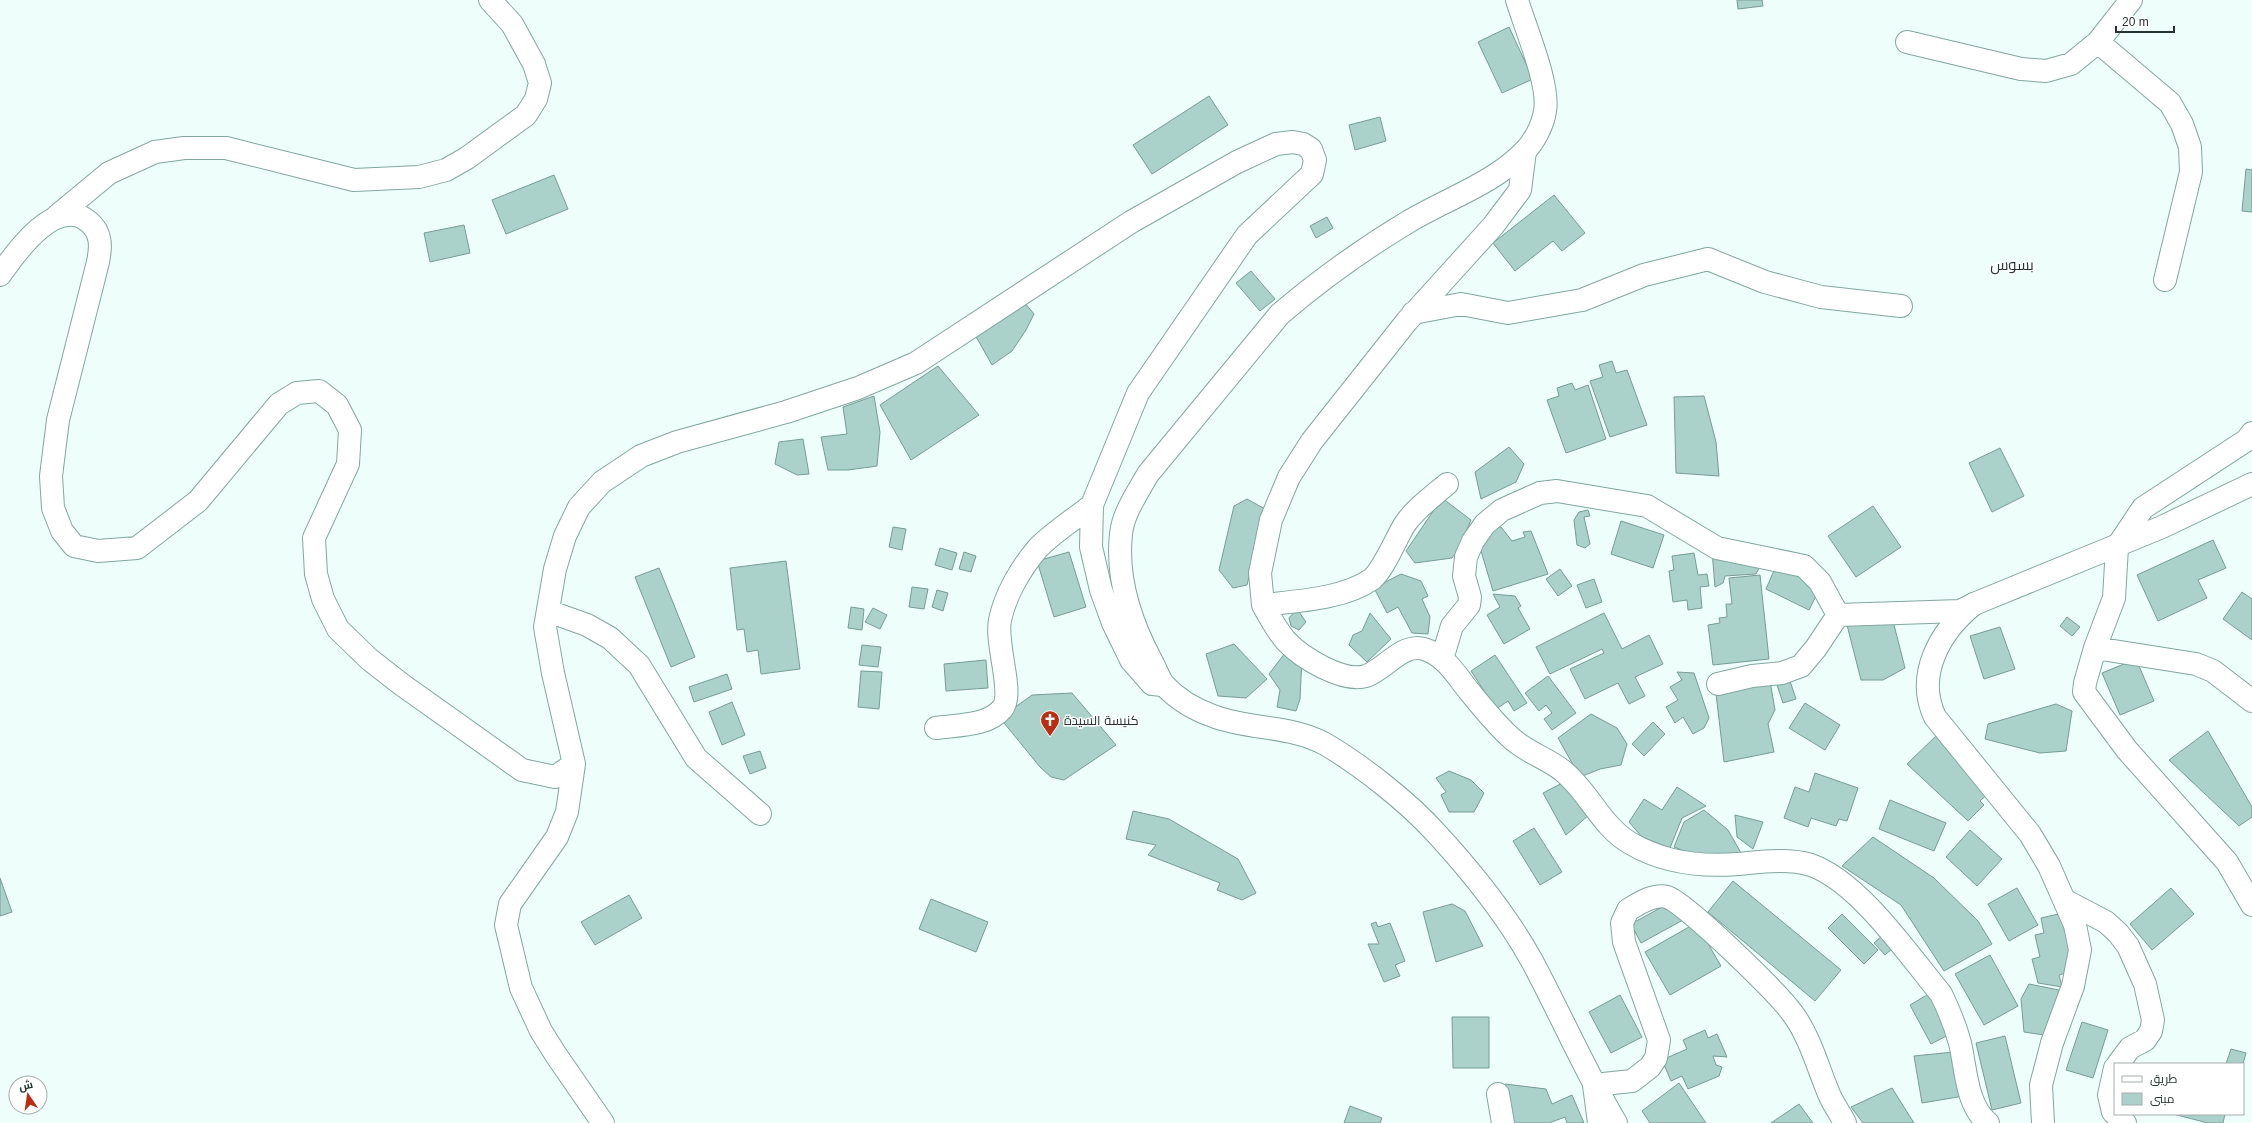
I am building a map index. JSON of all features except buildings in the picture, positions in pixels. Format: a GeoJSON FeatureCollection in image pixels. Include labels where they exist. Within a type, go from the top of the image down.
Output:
{"type":"FeatureCollection","features":[{"type":"Feature","properties":{"kind":"street"},"geometry":{"type":"LineString","coordinates":[[0,275],[38,229],[57,216],[109,173],[154,152],[184,148],[226,148],[354,180],[420,177],[446,170],[467,158],[526,114],[536,99],[540,83],[534,64],[512,24],[490,0]]}},
{"type":"Feature","properties":{"kind":"street"},"geometry":{"type":"LineString","coordinates":[[1517,0],[1545,94],[1545,111],[1537,133],[1525,151],[1498,172],[1458,197],[1402,226],[1306,292],[1280,314],[1148,474],[1132,502],[1121,533],[1121,567],[1124,595],[1138,638],[1163,685],[1192,707],[1214,717],[1295,733],[1323,744],[1363,770],[1435,832],[1490,896],[1510,926],[1531,960],[1594,1085],[1616,1123]]}},
{"type":"Feature","properties":{"kind":"street"},"geometry":{"type":"LineString","coordinates":[[1907,42],[2021,69],[2046,71],[2071,64],[2098,42],[2131,0]]}},
{"type":"Feature","properties":{"kind":"street"},"geometry":{"type":"LineString","coordinates":[[2098,42],[2170,103],[2182,124],[2190,147],[2191,172],[2165,280]]}},
{"type":"Feature","properties":{"kind":"street"},"geometry":{"type":"LineString","coordinates":[[603,1123],[556,1056],[541,1031],[522,988],[506,925],[510,904],[557,837],[567,812],[574,764],[545,627],[554,569],[565,536],[579,507],[602,482],[641,456],[678,442],[786,412],[858,388],[916,363],[1131,222],[1236,162],[1276,144],[1293,142],[1303,144],[1311,149],[1315,160],[1312,174],[1247,235],[1138,392],[1092,505],[1091,547],[1101,590],[1113,623],[1131,660],[1152,684],[1163,685]]}},
{"type":"Feature","properties":{"kind":"street"},"geometry":{"type":"LineString","coordinates":[[1525,151],[1520,190],[1493,226],[1413,313],[1312,441],[1289,477],[1271,520],[1260,573],[1263,605],[1274,625],[1287,642],[1329,670],[1341,676],[1364,677],[1378,671],[1405,651],[1415,648],[1426,649],[1442,659],[1509,736],[1526,751],[1548,760],[1565,772],[1585,794],[1610,828],[1630,843],[1673,862],[1736,864],[1755,862],[1789,862],[1810,865],[1850,887],[1941,994],[1950,1012],[1955,1028],[1973,1102],[1988,1123]]}},
{"type":"Feature","properties":{"kind":"street"},"geometry":{"type":"LineString","coordinates":[[57,216],[74,215],[88,221],[96,229],[101,247],[58,420],[51,476],[53,508],[62,531],[74,546],[98,551],[137,548],[198,501],[279,404],[297,393],[319,391],[337,405],[350,430],[348,464],[314,538],[316,574],[321,593],[338,629],[369,659],[394,679],[522,770],[555,777],[574,764]]}},
{"type":"Feature","properties":{"kind":"street"},"geometry":{"type":"LineString","coordinates":[[1413,313],[1461,304],[1508,313],[1582,300],[1644,275],[1708,259],[1765,282],[1821,297],[1901,306]]}},
{"type":"Feature","properties":{"kind":"street"},"geometry":{"type":"LineString","coordinates":[[2252,432],[2247,440],[2143,508],[2117,547],[2114,598],[2095,648],[2085,683],[2084,692],[2127,750],[2227,862],[2252,905]]}},
{"type":"Feature","properties":{"kind":"street"},"geometry":{"type":"LineString","coordinates":[[1263,605],[1307,600],[1329,595],[1358,587],[1373,578],[1397,541],[1405,524],[1447,484]]}},
{"type":"Feature","properties":{"kind":"street"},"geometry":{"type":"LineString","coordinates":[[1838,615],[1960,612],[1974,604],[2117,547],[2252,484]]}},
{"type":"Feature","properties":{"kind":"street"},"geometry":{"type":"LineString","coordinates":[[1442,659],[1452,626],[1469,605],[1470,597],[1464,576],[1466,557],[1473,541],[1485,524],[1502,510],[1540,493],[1557,491],[1647,506],[1716,548],[1804,566],[1820,582],[1838,615]]}},
{"type":"Feature","properties":{"kind":"street"},"geometry":{"type":"LineString","coordinates":[[936,728],[991,718],[1002,709],[1007,700],[1007,684],[998,639],[1004,604],[1017,578],[1038,548],[1092,505]]}},
{"type":"Feature","properties":{"kind":"street"},"geometry":{"type":"LineString","coordinates":[[1974,604],[1959,616],[1948,629],[1934,652],[1928,680],[1929,704],[1940,725],[2030,834],[2066,900],[2075,925],[2080,950],[2073,986],[2052,1042],[2041,1085],[2043,1123]]}},
{"type":"Feature","properties":{"kind":"street"},"geometry":{"type":"LineString","coordinates":[[548,611],[587,625],[610,638],[639,665],[696,758],[760,814]]}},
{"type":"Feature","properties":{"kind":"street"},"geometry":{"type":"LineString","coordinates":[[1718,684],[1752,676],[1782,673],[1801,666],[1816,648],[1838,615]]}},
{"type":"Feature","properties":{"kind":"street"},"geometry":{"type":"LineString","coordinates":[[2095,648],[2196,664],[2213,671],[2252,701]]}},
{"type":"Feature","properties":{"kind":"street"},"geometry":{"type":"LineString","coordinates":[[1594,1085],[1632,1081],[1650,1067],[1656,1058],[1659,1040],[1624,942],[1622,923],[1628,910],[1652,898],[1666,897],[1683,908],[1733,953],[1793,1014],[1814,1053],[1830,1095],[1845,1123]]}},
{"type":"Feature","properties":{"kind":"street"},"geometry":{"type":"LineString","coordinates":[[2066,900],[2106,922],[2118,933],[2128,946],[2146,984],[2153,1020],[2151,1031],[2145,1040],[2130,1048],[2119,1063]]}},
{"type":"Feature","properties":{"kind":"street"},"geometry":{"type":"LineString","coordinates":[[2114,1073],[2110,1095],[2114,1113]]}},
{"type":"Feature","properties":{"kind":"street"},"geometry":{"type":"LineString","coordinates":[[1594,1085],[1599,1123]]}},
{"type":"Feature","properties":{"kind":"street"},"geometry":{"type":"LineString","coordinates":[[1498,1094],[1503,1123]]}},
{"type":"Feature","properties":{"kind":"street"},"geometry":{"type":"LineString","coordinates":[[2116,1115],[2125,1123]]}},
{"type":"Feature","properties":{"kind":"place","name":"كنيسة السيدة"},"geometry":{"type":"Point","coordinates":[1050,737]}},
{"type":"Feature","properties":{"kind":"district","name":"بسوس"},"geometry":{"type":"Point","coordinates":[2012,264]}}]}
